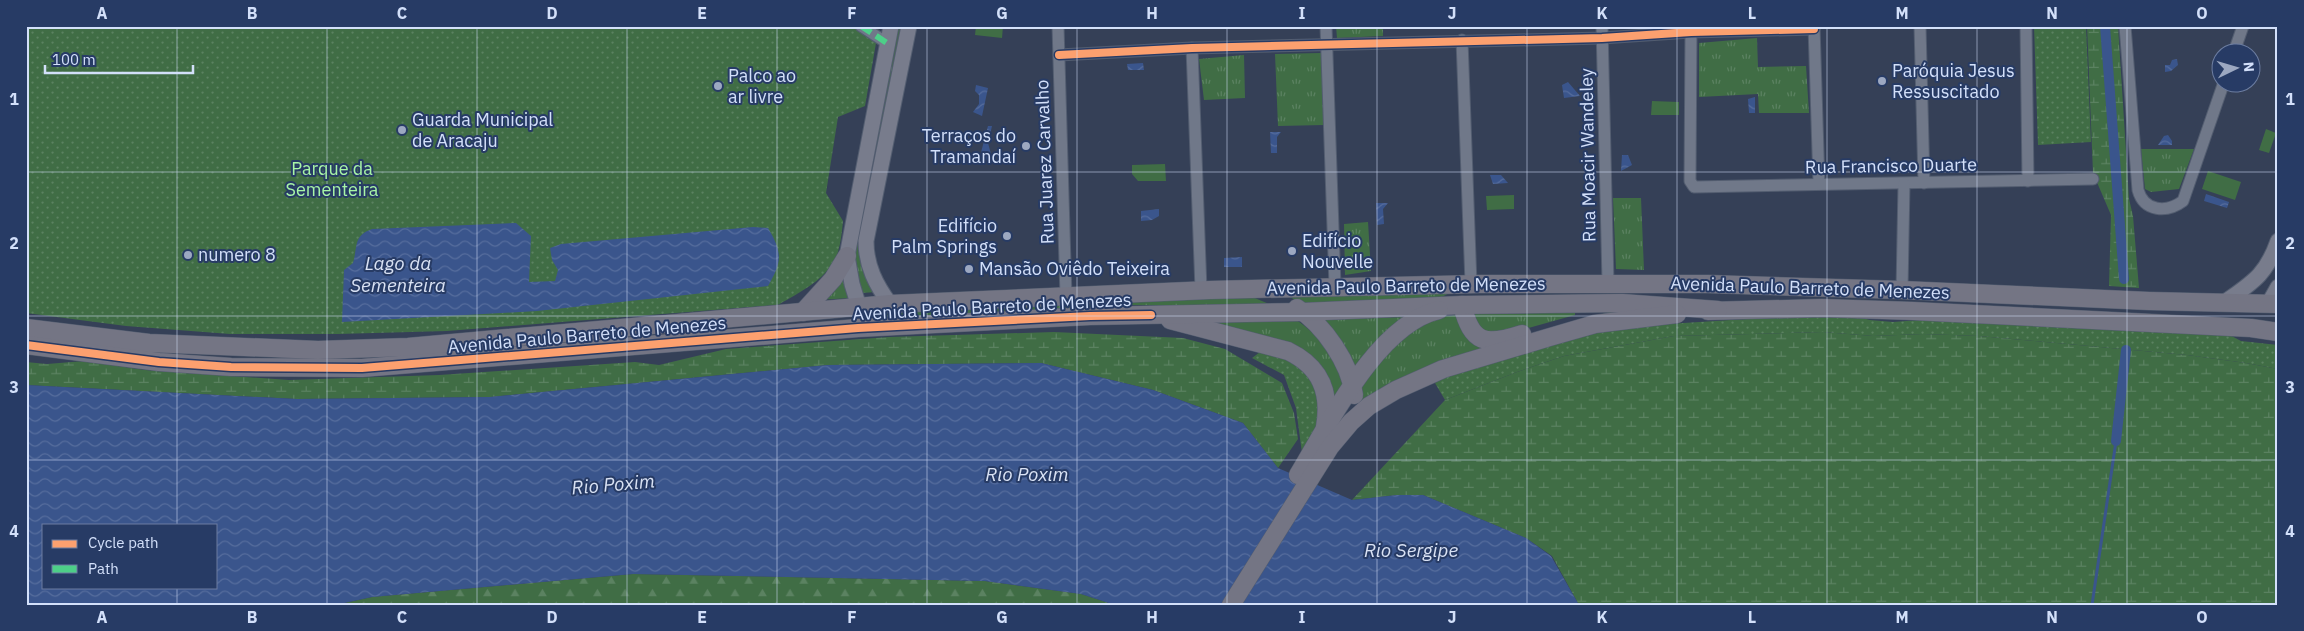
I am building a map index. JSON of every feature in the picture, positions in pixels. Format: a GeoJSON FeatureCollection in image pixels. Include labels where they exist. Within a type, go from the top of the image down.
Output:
{"type":"FeatureCollection","features":[{"type":"Feature","properties":{"kind":"main road"},"geometry":{"type":"LineString","coordinates":[[873,327],[860,307],[852,284],[847,256],[890,26]]}},
{"type":"Feature","properties":{"kind":"main road"},"geometry":{"type":"LineString","coordinates":[[890,304],[871,272],[866,252],[868,232],[908,26]]}},
{"type":"Feature","properties":{"kind":"main road"},"geometry":{"type":"LineString","coordinates":[[866,152],[869,165],[881,168]]}},
{"type":"Feature","properties":{"kind":"main road"},"geometry":{"type":"LineString","coordinates":[[2225,302],[2263,273],[2271,260],[2278,242]]}},
{"type":"Feature","properties":{"kind":"main road"},"geometry":{"type":"LineString","coordinates":[[803,312],[833,279],[847,256]]}},
{"type":"Feature","properties":{"kind":"main road","name":"Avenida Paulo Barreto de Menezes"},"geometry":{"type":"LineString","coordinates":[[26,328],[149,343],[318,350],[408,347],[890,304],[1201,290],[1608,282],[1902,290],[2149,301],[2273,303]]}},
{"type":"Feature","properties":{"kind":"main road"},"geometry":{"type":"LineString","coordinates":[[1231,605],[1325,439],[1353,385],[1392,337],[1432,312],[1462,305],[1501,284]]}},
{"type":"Feature","properties":{"kind":"main road"},"geometry":{"type":"LineString","coordinates":[[2094,319],[2133,314],[2236,317],[2257,311],[2273,303],[2278,286]]}},
{"type":"Feature","properties":{"kind":"main road"},"geometry":{"type":"LineString","coordinates":[[1262,289],[1302,312],[1326,335],[1342,360],[1353,385],[1354,403],[1351,422]]}},
{"type":"Feature","properties":{"kind":"main road"},"geometry":{"type":"LineString","coordinates":[[1462,305],[1466,321],[1475,335],[1481,339],[1495,341],[1507,339],[1622,303]]}},
{"type":"Feature","properties":{"kind":"main road","name":"Avenida Paulo Barreto de Menezes"},"geometry":{"type":"LineString","coordinates":[[26,345],[158,362],[231,367],[362,368],[873,327],[1090,316],[1302,312],[1462,305],[1622,303],[1718,310],[1822,308],[2094,319],[2251,328],[2278,332]]}},
{"type":"Feature","properties":{"kind":"main road","name":"Avenida Paulo Barreto de Menezes"},"geometry":{"type":"LineString","coordinates":[[1325,439],[1351,422],[1369,406],[1396,390],[1443,370],[1594,324],[1718,310]]}},
{"type":"Feature","properties":{"kind":"main road"},"geometry":{"type":"LineString","coordinates":[[1151,315],[1288,351],[1301,357],[1312,369],[1325,390],[1328,412],[1325,439],[1217,605]]}},
{"type":"Feature","properties":{"kind":"street"},"geometry":{"type":"LineString","coordinates":[[861,26],[887,42]]}},
{"type":"Feature","properties":{"kind":"street","name":"Rua Juarez Carvalho"},"geometry":{"type":"LineString","coordinates":[[1058,26],[1066,297]]}},
{"type":"Feature","properties":{"kind":"street"},"geometry":{"type":"LineString","coordinates":[[1326,26],[1335,286]]}},
{"type":"Feature","properties":{"kind":"street"},"geometry":{"type":"LineString","coordinates":[[1920,26],[1924,182]]}},
{"type":"Feature","properties":{"kind":"street"},"geometry":{"type":"LineString","coordinates":[[2026,26],[2028,182]]}},
{"type":"Feature","properties":{"kind":"street"},"geometry":{"type":"LineString","coordinates":[[2125,26],[2138,190],[2141,198],[2153,208],[2162,210],[2183,201],[2221,92]]}},
{"type":"Feature","properties":{"kind":"street"},"geometry":{"type":"LineString","coordinates":[[2237,42],[2243,26]]}},
{"type":"Feature","properties":{"kind":"street"},"geometry":{"type":"LineString","coordinates":[[1059,55],[1192,48],[1462,40],[1602,32],[1691,32],[1814,28],[1819,184]]}},
{"type":"Feature","properties":{"kind":"street","name":"Rua Moacir Wandeley"},"geometry":{"type":"LineString","coordinates":[[1602,32],[1608,282]]}},
{"type":"Feature","properties":{"kind":"street","name":"Rua Francisco Duarte"},"geometry":{"type":"LineString","coordinates":[[1691,32],[1690,185],[1697,188],[1924,182],[2028,182],[2093,179]]}},
{"type":"Feature","properties":{"kind":"street"},"geometry":{"type":"LineString","coordinates":[[1462,40],[1472,284]]}},
{"type":"Feature","properties":{"kind":"street"},"geometry":{"type":"LineString","coordinates":[[1192,48],[1201,290]]}},
{"type":"Feature","properties":{"kind":"street"},"geometry":{"type":"LineString","coordinates":[[1902,290],[1904,184]]}},
{"type":"Feature","properties":{"kind":"green space","name":"Parque da Sementeira"},"geometry":{"type":"Polygon","coordinates":[[[26,26],[879,26],[865,106],[838,117],[826,193],[843,221],[838,252],[834,261],[821,277],[778,305],[447,331],[230,334],[126,326],[26,313],[26,26]]]}},
{"type":"Feature","properties":{"kind":"green space"},"geometry":{"type":"Polygon","coordinates":[[[898,26],[904,26],[878,152],[874,150],[898,26]]]}},
{"type":"Feature","properties":{"kind":"green space"},"geometry":{"type":"Polygon","coordinates":[[[976,26],[1003,26],[1002,38],[975,35],[976,26]]]}},
{"type":"Feature","properties":{"kind":"green space"},"geometry":{"type":"Polygon","coordinates":[[[1336,26],[1383,26],[1383,36],[1337,38],[1336,26]]]}},
{"type":"Feature","properties":{"kind":"green space"},"geometry":{"type":"Polygon","coordinates":[[[2034,26],[2086,26],[2091,142],[2038,145],[2034,26]]]}},
{"type":"Feature","properties":{"kind":"green space"},"geometry":{"type":"Polygon","coordinates":[[[2087,26],[2118,26],[2129,199],[2133,216],[2139,288],[2109,286],[2111,215],[2093,173],[2087,26]]]}},
{"type":"Feature","properties":{"kind":"green space"},"geometry":{"type":"Polygon","coordinates":[[[1757,38],[1758,67],[1806,66],[1809,113],[1759,113],[1758,94],[1699,97],[1699,43],[1757,38]]]}},
{"type":"Feature","properties":{"kind":"green space"},"geometry":{"type":"Polygon","coordinates":[[[1321,53],[1324,125],[1278,126],[1275,54],[1321,53]]]}},
{"type":"Feature","properties":{"kind":"green space"},"geometry":{"type":"Polygon","coordinates":[[[1244,55],[1245,98],[1204,100],[1199,59],[1244,55]]]}},
{"type":"Feature","properties":{"kind":"green space"},"geometry":{"type":"Polygon","coordinates":[[[1652,101],[1679,102],[1679,115],[1651,115],[1652,101]]]}},
{"type":"Feature","properties":{"kind":"green space"},"geometry":{"type":"Polygon","coordinates":[[[2266,129],[2276,133],[2269,153],[2259,150],[2266,129]]]}},
{"type":"Feature","properties":{"kind":"green space"},"geometry":{"type":"Polygon","coordinates":[[[2141,149],[2194,149],[2179,189],[2151,192],[2145,189],[2141,149]]]}},
{"type":"Feature","properties":{"kind":"green space"},"geometry":{"type":"Polygon","coordinates":[[[1165,164],[1166,181],[1138,181],[1132,174],[1132,165],[1165,164]]]}},
{"type":"Feature","properties":{"kind":"green space"},"geometry":{"type":"Polygon","coordinates":[[[870,170],[876,171],[864,230],[876,292],[862,293],[855,270],[855,253],[870,170]]]}},
{"type":"Feature","properties":{"kind":"green space"},"geometry":{"type":"Polygon","coordinates":[[[2208,171],[2241,182],[2235,200],[2202,189],[2208,171]]]}},
{"type":"Feature","properties":{"kind":"green space"},"geometry":{"type":"Polygon","coordinates":[[[1514,195],[1514,209],[1487,210],[1486,196],[1514,195]]]}},
{"type":"Feature","properties":{"kind":"green space"},"geometry":{"type":"Polygon","coordinates":[[[1613,198],[1641,198],[1644,270],[1616,269],[1613,198]]]}},
{"type":"Feature","properties":{"kind":"green space"},"geometry":{"type":"Polygon","coordinates":[[[1368,222],[1371,271],[1345,275],[1344,224],[1368,222]]]}},
{"type":"Feature","properties":{"kind":"green space"},"geometry":{"type":"Polygon","coordinates":[[[845,269],[851,298],[817,300],[845,269]]]}},
{"type":"Feature","properties":{"kind":"green space"},"geometry":{"type":"Polygon","coordinates":[[[1451,292],[1431,303],[1303,305],[1287,295],[1451,292]]]}},
{"type":"Feature","properties":{"kind":"green space"},"geometry":{"type":"Polygon","coordinates":[[[1250,296],[1276,307],[1131,305],[876,319],[870,315],[961,308],[1250,296]]]}},
{"type":"Feature","properties":{"kind":"green space"},"geometry":{"type":"Polygon","coordinates":[[[1575,311],[1575,315],[1496,337],[1482,334],[1472,314],[1575,311]]]}},
{"type":"Feature","properties":{"kind":"green space"},"geometry":{"type":"Polygon","coordinates":[[[1612,311],[1619,312],[1620,314],[1363,405],[1359,399],[1360,388],[1405,332],[1439,317],[1459,315],[1464,332],[1528,337],[1612,311]]]}},
{"type":"Feature","properties":{"kind":"green space"},"geometry":{"type":"Polygon","coordinates":[[[1850,315],[1870,320],[1893,322],[1946,318],[2226,333],[2241,341],[2278,345],[2278,369],[2187,355],[1979,336],[1923,334],[1873,336],[1823,332],[1674,336],[1564,356],[1445,400],[1435,383],[1446,377],[1596,332],[1636,326],[1850,315]]]}},
{"type":"Feature","properties":{"kind":"green space"},"geometry":{"type":"Polygon","coordinates":[[[1407,317],[1356,373],[1321,319],[1407,317]]]}},
{"type":"Feature","properties":{"kind":"green space"},"geometry":{"type":"Polygon","coordinates":[[[1295,319],[1314,334],[1327,349],[1341,378],[1345,389],[1333,411],[1326,382],[1215,327],[1215,320],[1295,319]]]}},
{"type":"Feature","properties":{"kind":"green space"},"geometry":{"type":"Polygon","coordinates":[[[1054,332],[1183,338],[1225,349],[1282,383],[1294,413],[1298,439],[1278,468],[1243,423],[1153,390],[1041,363],[828,365],[490,397],[297,399],[26,385],[26,362],[47,364],[84,361],[145,370],[289,380],[439,375],[635,362],[659,365],[726,349],[889,337],[1054,332]]]}},
{"type":"Feature","properties":{"kind":"green space"},"geometry":{"type":"Polygon","coordinates":[[[1823,332],[1873,336],[1923,334],[1979,336],[2187,355],[2278,369],[2278,605],[1579,605],[1552,556],[1526,538],[1423,495],[1397,495],[1352,500],[1445,400],[1517,372],[1564,356],[1674,336],[1823,332]]]}},
{"type":"Feature","properties":{"kind":"green space"},"geometry":{"type":"Polygon","coordinates":[[[1264,349],[1300,360],[1317,380],[1320,425],[1302,453],[1296,408],[1284,375],[1252,358],[1264,349]]]}},
{"type":"Feature","properties":{"kind":"green space"},"geometry":{"type":"Polygon","coordinates":[[[633,574],[985,581],[1081,594],[1115,605],[335,605],[372,597],[633,574]]]}},
{"type":"Feature","properties":{"kind":"water"},"geometry":{"type":"Polygon","coordinates":[[[2177,59],[2178,65],[2171,71],[2165,72],[2165,65],[2170,65],[2172,60],[2177,59]]]}},
{"type":"Feature","properties":{"kind":"water"},"geometry":{"type":"Polygon","coordinates":[[[1143,63],[1144,70],[1128,70],[1127,64],[1143,63]]]}},
{"type":"Feature","properties":{"kind":"water"},"geometry":{"type":"Polygon","coordinates":[[[1568,82],[1580,96],[1564,98],[1562,85],[1568,82]]]}},
{"type":"Feature","properties":{"kind":"water"},"geometry":{"type":"Polygon","coordinates":[[[976,85],[988,88],[982,116],[973,112],[979,104],[979,95],[975,91],[976,85]]]}},
{"type":"Feature","properties":{"kind":"water"},"geometry":{"type":"Polygon","coordinates":[[[1755,97],[1755,113],[1749,113],[1748,99],[1755,97]]]}},
{"type":"Feature","properties":{"kind":"water"},"geometry":{"type":"Polygon","coordinates":[[[988,126],[992,126],[988,143],[991,154],[984,163],[979,160],[988,126]]]}},
{"type":"Feature","properties":{"kind":"water"},"geometry":{"type":"Polygon","coordinates":[[[1270,132],[1281,132],[1277,137],[1277,153],[1271,153],[1270,132]]]}},
{"type":"Feature","properties":{"kind":"water"},"geometry":{"type":"Polygon","coordinates":[[[2168,135],[2172,145],[2158,145],[2164,136],[2168,135]]]}},
{"type":"Feature","properties":{"kind":"water"},"geometry":{"type":"Polygon","coordinates":[[[1622,155],[1628,155],[1632,165],[1621,171],[1622,155]]]}},
{"type":"Feature","properties":{"kind":"water"},"geometry":{"type":"Polygon","coordinates":[[[1490,175],[1501,175],[1508,183],[1493,184],[1490,175]]]}},
{"type":"Feature","properties":{"kind":"water"},"geometry":{"type":"Polygon","coordinates":[[[2206,194],[2229,202],[2227,208],[2204,201],[2206,194]]]}},
{"type":"Feature","properties":{"kind":"water"},"geometry":{"type":"Polygon","coordinates":[[[1376,203],[1388,203],[1383,209],[1384,224],[1377,225],[1376,203]]]}},
{"type":"Feature","properties":{"kind":"water"},"geometry":{"type":"Polygon","coordinates":[[[1159,209],[1159,216],[1152,220],[1141,221],[1141,211],[1159,209]]]}},
{"type":"Feature","properties":{"kind":"water","name":"Lago da Sementeira"},"geometry":{"type":"Polygon","coordinates":[[[516,223],[531,236],[529,282],[555,281],[558,270],[552,260],[550,248],[561,244],[753,227],[768,228],[778,251],[778,264],[768,286],[537,311],[342,322],[344,270],[353,263],[357,242],[366,232],[372,229],[516,223]]]}},
{"type":"Feature","properties":{"kind":"water"},"geometry":{"type":"Polygon","coordinates":[[[1242,257],[1242,267],[1224,267],[1224,258],[1242,257]]]}},
{"type":"Feature","properties":{"kind":"water","name":"Rio Poxim"},"geometry":{"type":"Polygon","coordinates":[[[1041,363],[1153,390],[1243,423],[1278,468],[1352,500],[1397,495],[1423,495],[1526,538],[1551,556],[1579,605],[1115,605],[1081,594],[985,581],[633,574],[372,597],[335,605],[26,605],[26,385],[297,399],[490,397],[828,365],[1041,363]]]}},
{"type":"Feature","properties":{"kind":"waterway"},"geometry":{"type":"LineString","coordinates":[[2105,26],[2124,279]]}},
{"type":"Feature","properties":{"kind":"waterway"},"geometry":{"type":"LineString","coordinates":[[2116,441],[2126,350]]}},
{"type":"Feature","properties":{"kind":"waterway"},"geometry":{"type":"LineString","coordinates":[[2092,605],[2116,441]]}},
{"type":"Feature","properties":{"kind":"marked path"},"geometry":{"type":"LineString","coordinates":[[861,26],[887,43]]}},
{"type":"Feature","properties":{"kind":"cycle path"},"geometry":{"type":"LineString","coordinates":[[1059,55],[1192,48],[1602,38],[1691,32],[1814,29]]}},
{"type":"Feature","properties":{"kind":"cycle path"},"geometry":{"type":"LineString","coordinates":[[26,345],[159,362],[231,367],[362,368],[858,328],[1090,316],[1151,315]]}},
{"type":"Feature","properties":{"kind":"place","name":"Paróquia Jesus Ressuscitado"},"geometry":{"type":"Point","coordinates":[1882,81]}},
{"type":"Feature","properties":{"kind":"place","name":"Palco ao ar livre"},"geometry":{"type":"Point","coordinates":[718,86]}},
{"type":"Feature","properties":{"kind":"place","name":"Guarda Municipal de Aracaju"},"geometry":{"type":"Point","coordinates":[402,130]}},
{"type":"Feature","properties":{"kind":"place","name":"Terraços do Tramandaí"},"geometry":{"type":"Point","coordinates":[1026,146]}},
{"type":"Feature","properties":{"kind":"place","name":"Edifício Palm Springs"},"geometry":{"type":"Point","coordinates":[1007,236]}},
{"type":"Feature","properties":{"kind":"place","name":"Edifício Nouvelle"},"geometry":{"type":"Point","coordinates":[1292,251]}},
{"type":"Feature","properties":{"kind":"place","name":"numero 8"},"geometry":{"type":"Point","coordinates":[188,255]}},
{"type":"Feature","properties":{"kind":"place","name":"Mansão Oviêdo Teixeira"},"geometry":{"type":"Point","coordinates":[969,269]}},
{"type":"Feature","properties":{"kind":"water label","name":"Rio Sergipe"},"geometry":{"type":"Point","coordinates":[1411,550]}}]}
